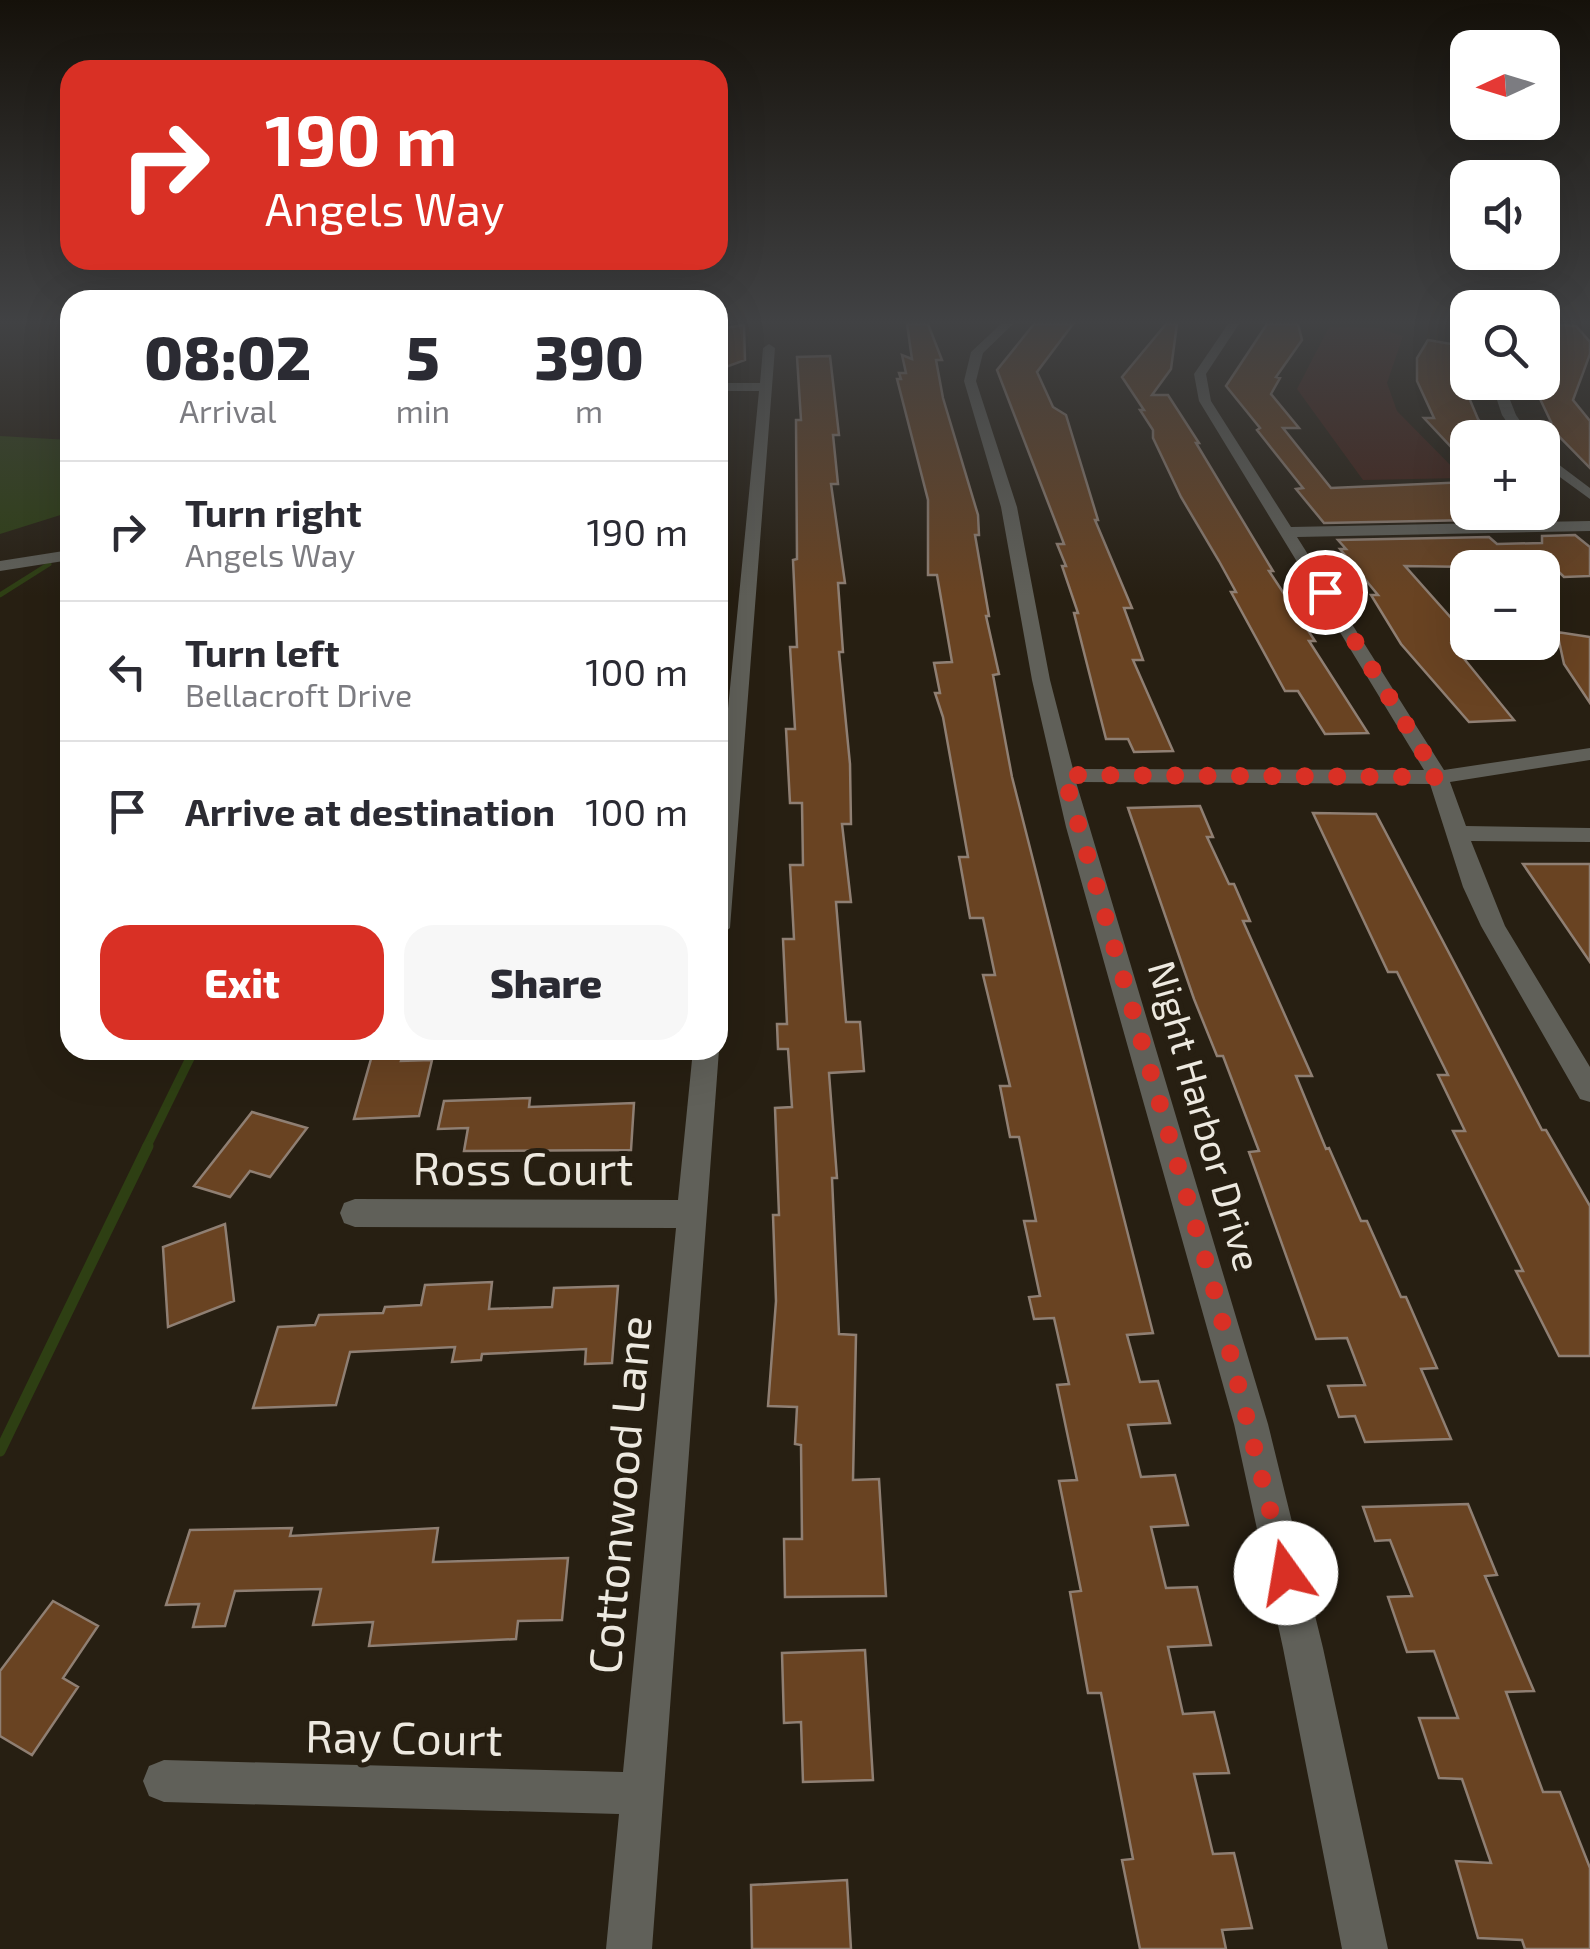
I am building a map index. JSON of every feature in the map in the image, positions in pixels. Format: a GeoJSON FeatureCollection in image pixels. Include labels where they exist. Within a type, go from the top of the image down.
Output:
{"type":"FeatureCollection","features":[{"type":"Feature","properties":{"kind":"street"},"geometry":{"type":"LineString","coordinates":[[728,783],[752,478],[762,415]]}},
{"type":"Feature","properties":{"kind":"street","name":"Night Harbor Drive"},"geometry":{"type":"LineString","coordinates":[[981,415],[1009,507],[1064,775],[1251,1424],[1303,1648],[1365,1949]]}},
{"type":"Feature","properties":{"kind":"street"},"geometry":{"type":"LineString","coordinates":[[1215,415],[1438,777],[1460,833],[1469,870],[1494,928],[1581,1060],[1590,1091]]}},
{"type":"Feature","properties":{"kind":"street"},"geometry":{"type":"LineString","coordinates":[[1560,471],[1590,495]]}},
{"type":"Feature","properties":{"kind":"street"},"geometry":{"type":"LineString","coordinates":[[1287,532],[1590,526]]}},
{"type":"Feature","properties":{"kind":"street"},"geometry":{"type":"LineString","coordinates":[[0,566],[60,557]]}},
{"type":"Feature","properties":{"kind":"street"},"geometry":{"type":"LineString","coordinates":[[1064,775],[1438,777],[1590,754]]}},
{"type":"Feature","properties":{"kind":"street"},"geometry":{"type":"LineString","coordinates":[[1460,833],[1590,835]]}},
{"type":"Feature","properties":{"kind":"street","name":"Cottonwood Lane"},"geometry":{"type":"LineString","coordinates":[[628,1949],[705,1060]]}},
{"type":"Feature","properties":{"kind":"street","name":"Ross Court"},"geometry":{"type":"LineString","coordinates":[[355,1213],[692,1214]]}},
{"type":"Feature","properties":{"kind":"street","name":"Ray Court"},"geometry":{"type":"LineString","coordinates":[[164,1782],[642,1794]]}},
{"type":"Feature","properties":{"kind":"shaded area"},"geometry":{"type":"Polygon","coordinates":[[[1316,415],[1401,415],[1450,465],[1450,478],[1363,480],[1316,415]]]}},
{"type":"Feature","properties":{"kind":"shaded area"},"geometry":{"type":"Polygon","coordinates":[[[0,436],[60,439],[60,515],[0,534],[0,436]]]}},
{"type":"Feature","properties":{"kind":"building"},"geometry":{"type":"Polygon","coordinates":[[[801,415],[837,415],[839,435],[833,435],[838,484],[831,484],[845,583],[838,583],[843,652],[839,652],[850,764],[851,824],[842,824],[851,902],[836,902],[846,1022],[860,1022],[864,1071],[829,1073],[837,1178],[832,1178],[839,1334],[856,1335],[853,1480],[879,1479],[886,1596],[785,1597],[784,1539],[802,1539],[801,1445],[795,1444],[797,1407],[768,1406],[776,1301],[773,1215],[779,1215],[775,1108],[792,1107],[788,1049],[778,1049],[777,1024],[787,1024],[783,939],[794,939],[790,865],[803,865],[802,803],[790,803],[786,729],[795,729],[790,647],[797,647],[793,560],[797,559],[796,420],[801,420],[801,415]]]}},
{"type":"Feature","properties":{"kind":"building"},"geometry":{"type":"Polygon","coordinates":[[[906,415],[948,415],[978,515],[979,535],[975,535],[999,674],[993,675],[1012,777],[1153,1333],[1127,1335],[1140,1382],[1158,1381],[1170,1423],[1128,1425],[1141,1477],[1175,1475],[1188,1525],[1151,1527],[1166,1588],[1197,1587],[1211,1645],[1168,1647],[1183,1714],[1214,1712],[1229,1773],[1194,1774],[1213,1854],[1234,1853],[1252,1928],[1222,1930],[1226,1949],[1140,1949],[1122,1860],[1133,1859],[1101,1693],[1088,1693],[1070,1592],[1081,1591],[1059,1481],[1077,1480],[1057,1385],[1069,1384],[1054,1318],[1034,1319],[1029,1297],[1040,1296],[1024,1221],[1036,1221],[1019,1137],[1010,1137],[1000,1086],[1010,1086],[983,975],[995,975],[983,918],[970,918],[959,857],[968,857],[943,717],[935,693],[940,693],[934,663],[952,662],[937,575],[928,575],[928,500],[906,415]]]}},
{"type":"Feature","properties":{"kind":"building"},"geometry":{"type":"Polygon","coordinates":[[[1014,415],[1066,415],[1095,520],[1132,608],[1124,608],[1143,660],[1133,660],[1173,751],[1134,752],[1128,739],[1106,739],[1074,613],[1078,613],[1057,544],[1064,544],[1014,415]]]}},
{"type":"Feature","properties":{"kind":"building"},"geometry":{"type":"Polygon","coordinates":[[[1143,415],[1181,415],[1273,571],[1269,571],[1315,641],[1309,641],[1368,733],[1325,734],[1298,691],[1285,691],[1231,592],[1236,592],[1181,497],[1153,438],[1153,430],[1143,415]]]}},
{"type":"Feature","properties":{"kind":"building"},"geometry":{"type":"Polygon","coordinates":[[[1249,415],[1288,415],[1299,428],[1283,428],[1331,488],[1450,483],[1450,520],[1324,523],[1296,489],[1303,488],[1257,430],[1260,428],[1249,415]]]}},
{"type":"Feature","properties":{"kind":"building"},"geometry":{"type":"Polygon","coordinates":[[[1476,415],[1479,420],[1450,420],[1450,446],[1424,418],[1476,415]]]}},
{"type":"Feature","properties":{"kind":"building"},"geometry":{"type":"Polygon","coordinates":[[[1548,415],[1585,415],[1590,421],[1590,468],[1560,437],[1560,420],[1550,420],[1548,415]]]}},
{"type":"Feature","properties":{"kind":"building"},"geometry":{"type":"Polygon","coordinates":[[[1575,535],[1590,547],[1590,576],[1564,577],[1560,573],[1560,550],[1450,550],[1450,567],[1405,566],[1450,617],[1450,660],[1465,660],[1514,720],[1469,722],[1401,644],[1371,595],[1378,595],[1340,549],[1346,549],[1338,540],[1489,537],[1497,544],[1542,543],[1542,536],[1575,535]]]}},
{"type":"Feature","properties":{"kind":"building"},"geometry":{"type":"Polygon","coordinates":[[[1560,632],[1590,637],[1590,703],[1564,664],[1560,632]]]}},
{"type":"Feature","properties":{"kind":"building"},"geometry":{"type":"Polygon","coordinates":[[[1200,806],[1213,837],[1207,837],[1229,884],[1234,884],[1250,921],[1243,921],[1312,1076],[1296,1076],[1326,1149],[1329,1148],[1361,1221],[1367,1221],[1401,1297],[1406,1297],[1437,1368],[1421,1369],[1451,1439],[1365,1442],[1355,1416],[1339,1417],[1328,1386],[1365,1385],[1347,1338],[1316,1339],[1249,1152],[1259,1151],[1223,1056],[1217,1056],[1194,999],[1128,808],[1200,806]]]}},
{"type":"Feature","properties":{"kind":"building"},"geometry":{"type":"Polygon","coordinates":[[[1313,813],[1376,814],[1542,1130],[1546,1130],[1590,1206],[1590,1356],[1559,1356],[1516,1271],[1523,1271],[1453,1131],[1465,1131],[1438,1075],[1448,1075],[1397,972],[1388,972],[1313,813]]]}},
{"type":"Feature","properties":{"kind":"building"},"geometry":{"type":"Polygon","coordinates":[[[1523,864],[1590,864],[1590,962],[1523,864]]]}},
{"type":"Feature","properties":{"kind":"building"},"geometry":{"type":"Polygon","coordinates":[[[371,1060],[432,1060],[419,1116],[354,1119],[371,1060]]]}},
{"type":"Feature","properties":{"kind":"building"},"geometry":{"type":"Polygon","coordinates":[[[530,1098],[529,1107],[634,1103],[631,1150],[464,1151],[468,1128],[438,1129],[444,1101],[530,1098]]]}},
{"type":"Feature","properties":{"kind":"building"},"geometry":{"type":"Polygon","coordinates":[[[252,1112],[307,1128],[270,1177],[250,1171],[230,1197],[194,1186],[252,1112]]]}},
{"type":"Feature","properties":{"kind":"building"},"geometry":{"type":"Polygon","coordinates":[[[225,1224],[234,1301],[168,1327],[163,1247],[225,1224]]]}},
{"type":"Feature","properties":{"kind":"building"},"geometry":{"type":"Polygon","coordinates":[[[492,1282],[489,1309],[552,1307],[554,1288],[618,1286],[612,1363],[585,1364],[586,1349],[482,1354],[481,1360],[452,1362],[455,1347],[350,1352],[336,1405],[253,1408],[278,1327],[315,1325],[319,1315],[383,1313],[385,1307],[421,1305],[425,1285],[492,1282]]]}},
{"type":"Feature","properties":{"kind":"building"},"geometry":{"type":"Polygon","coordinates":[[[1468,1504],[1497,1575],[1485,1576],[1534,1691],[1506,1692],[1543,1792],[1560,1792],[1590,1868],[1590,1949],[1525,1949],[1522,1940],[1478,1938],[1456,1861],[1491,1863],[1462,1779],[1439,1778],[1419,1718],[1458,1718],[1434,1651],[1407,1652],[1388,1597],[1412,1596],[1390,1540],[1375,1541],[1363,1507],[1468,1504]]]}},
{"type":"Feature","properties":{"kind":"building"},"geometry":{"type":"Polygon","coordinates":[[[292,1528],[290,1536],[438,1528],[433,1562],[568,1558],[562,1620],[518,1621],[516,1639],[369,1646],[373,1622],[313,1625],[321,1589],[235,1591],[225,1626],[193,1627],[199,1604],[166,1605],[190,1530],[292,1528]]]}},
{"type":"Feature","properties":{"kind":"building"},"geometry":{"type":"Polygon","coordinates":[[[53,1601],[98,1626],[63,1678],[78,1687],[32,1755],[0,1736],[0,1671],[53,1601]]]}},
{"type":"Feature","properties":{"kind":"building"},"geometry":{"type":"Polygon","coordinates":[[[865,1650],[873,1780],[803,1782],[801,1722],[784,1723],[782,1653],[865,1650]]]}},
{"type":"Feature","properties":{"kind":"building"},"geometry":{"type":"Polygon","coordinates":[[[847,1880],[851,1949],[752,1949],[751,1885],[847,1880]]]}},
{"type":"Feature","properties":{"kind":"waterway"},"geometry":{"type":"LineString","coordinates":[[0,595],[49,564]]}},
{"type":"Feature","properties":{"kind":"waterway"},"geometry":{"type":"LineString","coordinates":[[146,1148],[189,1060]]}},
{"type":"Feature","properties":{"kind":"waterway"},"geometry":{"type":"LineString","coordinates":[[0,1451],[148,1146]]}},
{"type":"Feature","properties":{"kind":"route"},"geometry":{"type":"LineString","coordinates":[[1286,1573],[1215,1293],[1064,775],[1438,777],[1325,592]]}}]}
